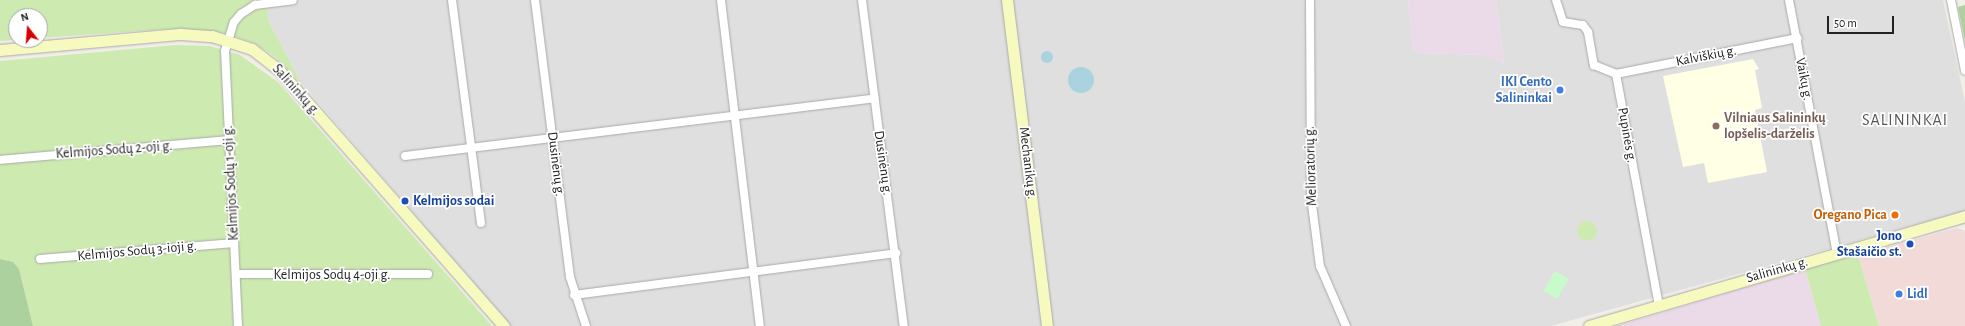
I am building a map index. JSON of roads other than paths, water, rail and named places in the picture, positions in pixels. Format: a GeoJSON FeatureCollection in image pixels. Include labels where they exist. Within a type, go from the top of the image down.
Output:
{"type":"FeatureCollection","features":[{"type":"Feature","properties":{"kind":"main road","name":"Mechanikų g."},"geometry":{"type":"LineString","coordinates":[[1007,0],[1047,326]]}},
{"type":"Feature","properties":{"kind":"main road","name":"Salininkų g."},"geometry":{"type":"LineString","coordinates":[[0,50],[181,34],[227,41],[252,49],[279,70],[504,326]]}},
{"type":"Feature","properties":{"kind":"main road","name":"Salininkų g."},"geometry":{"type":"LineString","coordinates":[[1589,326],[1965,216]]}},
{"type":"Feature","properties":{"kind":"street"},"geometry":{"type":"LineString","coordinates":[[227,41],[234,22],[248,9],[293,0]]}},
{"type":"Feature","properties":{"kind":"street"},"geometry":{"type":"LineString","coordinates":[[452,0],[481,223]]}},
{"type":"Feature","properties":{"kind":"street","name":"Dusinėnų g."},"geometry":{"type":"LineString","coordinates":[[535,0],[574,295],[586,326]]}},
{"type":"Feature","properties":{"kind":"street"},"geometry":{"type":"LineString","coordinates":[[721,0],[760,326]]}},
{"type":"Feature","properties":{"kind":"street","name":"Dusinėnų g."},"geometry":{"type":"LineString","coordinates":[[862,0],[896,253],[904,326]]}},
{"type":"Feature","properties":{"kind":"street","name":"Melioratorių g."},"geometry":{"type":"LineString","coordinates":[[1310,0],[1312,204],[1320,266],[1346,326]]}},
{"type":"Feature","properties":{"kind":"street"},"geometry":{"type":"LineString","coordinates":[[1556,0],[1563,22],[1583,25],[1588,32],[1594,65],[1616,74]]}},
{"type":"Feature","properties":{"kind":"street","name":"Vaikų g."},"geometry":{"type":"LineString","coordinates":[[1789,0],[1838,253]]}},
{"type":"Feature","properties":{"kind":"street"},"geometry":{"type":"LineString","coordinates":[[1951,0],[1965,71]]}},
{"type":"Feature","properties":{"kind":"street","name":"Kalviškių g."},"geometry":{"type":"LineString","coordinates":[[1616,74],[1797,38]]}},
{"type":"Feature","properties":{"kind":"street","name":"Kelmijos Sodų 1-oji g."},"geometry":{"type":"LineString","coordinates":[[227,41],[228,140],[237,274],[238,326]]}},
{"type":"Feature","properties":{"kind":"street","name":"Pupinės g."},"geometry":{"type":"LineString","coordinates":[[1616,74],[1659,305]]}},
{"type":"Feature","properties":{"kind":"street"},"geometry":{"type":"LineString","coordinates":[[405,156],[874,98]]}},
{"type":"Feature","properties":{"kind":"street","name":"Kelmijos Sodų 2-oji g."},"geometry":{"type":"LineString","coordinates":[[0,160],[228,140]]}},
{"type":"Feature","properties":{"kind":"street","name":"Kelmijos Sodų 3-ioji g."},"geometry":{"type":"LineString","coordinates":[[40,260],[234,243]]}},
{"type":"Feature","properties":{"kind":"street"},"geometry":{"type":"LineString","coordinates":[[574,295],[896,253]]}},
{"type":"Feature","properties":{"kind":"street","name":"Kelmijos Sodų 4-oji g."},"geometry":{"type":"LineString","coordinates":[[237,274],[428,274]]}},
{"type":"Feature","properties":{"kind":"water"},"geometry":{"type":"Polygon","coordinates":[[[1045,51],[1049,51],[1053,57],[1049,63],[1045,63],[1041,59],[1041,55],[1045,51]]]}},
{"type":"Feature","properties":{"kind":"water"},"geometry":{"type":"Polygon","coordinates":[[[1081,67],[1090,71],[1094,80],[1090,89],[1081,93],[1072,89],[1068,80],[1072,71],[1081,67]]]}},
{"type":"Feature","properties":{"kind":"place","name":"IKI Cento Salininkai"},"geometry":{"type":"Point","coordinates":[1560,90]}},
{"type":"Feature","properties":{"kind":"place","name":"Vilniaus Salininkų lopšelis-darželis"},"geometry":{"type":"Point","coordinates":[1716,126]}},
{"type":"Feature","properties":{"kind":"place","name":"Kelmijos sodai"},"geometry":{"type":"Point","coordinates":[405,201]}},
{"type":"Feature","properties":{"kind":"place","name":"Oregano Pica"},"geometry":{"type":"Point","coordinates":[1895,215]}},
{"type":"Feature","properties":{"kind":"place","name":"Jono Stašaičio st."},"geometry":{"type":"Point","coordinates":[1910,244]}},
{"type":"Feature","properties":{"kind":"place","name":"Lidl"},"geometry":{"type":"Point","coordinates":[1899,294]}},
{"type":"Feature","properties":{"kind":"district","name":"SALININKAI"},"geometry":{"type":"Point","coordinates":[1905,120]}}]}
